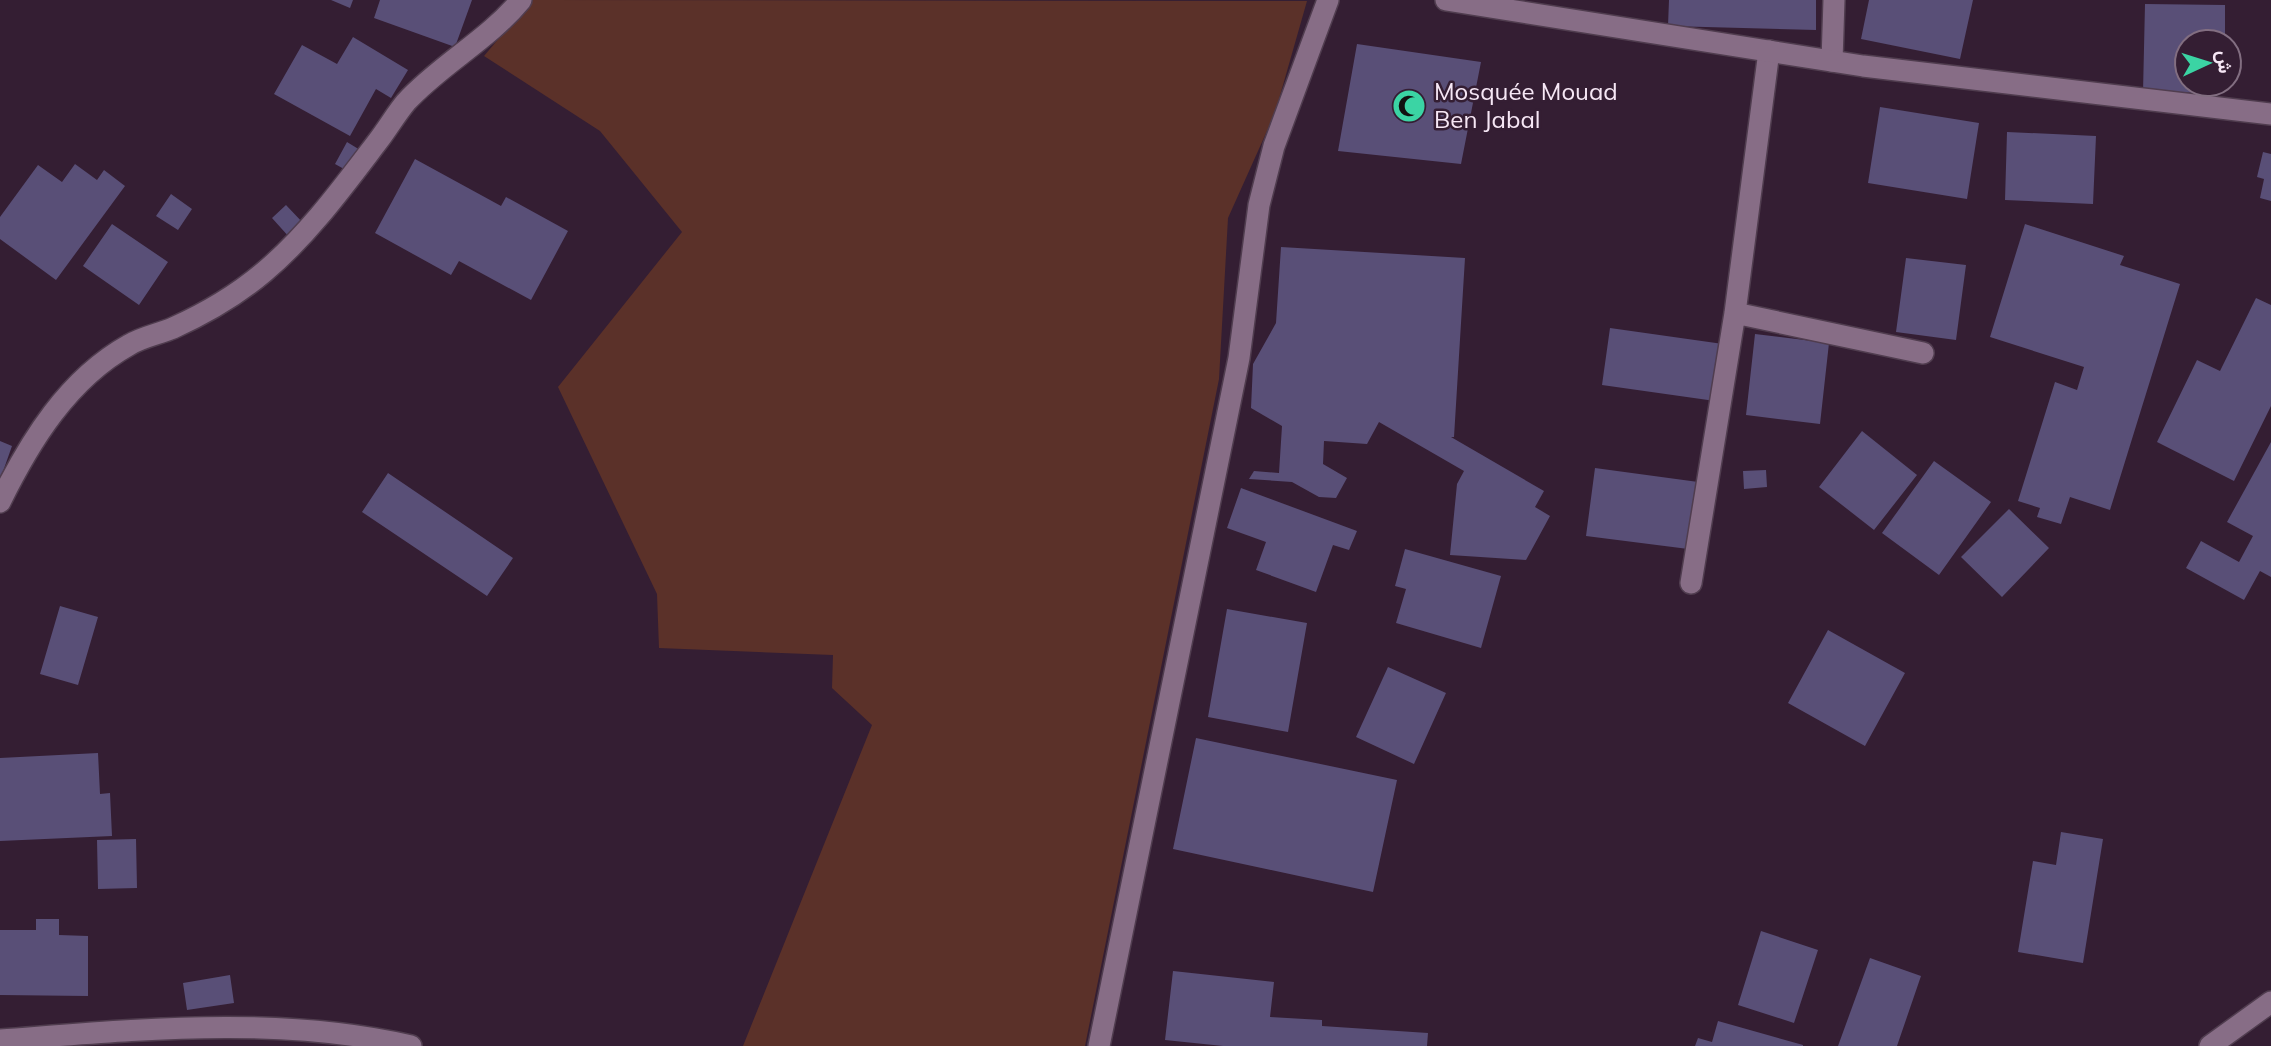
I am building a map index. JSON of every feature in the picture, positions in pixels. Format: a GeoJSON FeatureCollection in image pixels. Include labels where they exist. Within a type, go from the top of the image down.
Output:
{"type":"FeatureCollection","features":[{"type":"Feature","properties":{"kind":"street"},"geometry":{"type":"LineString","coordinates":[[0,502],[20,461],[58,404],[104,362],[130,344],[210,309],[261,274],[299,239],[380,139],[406,102],[504,20],[520,0]]}},
{"type":"Feature","properties":{"kind":"street"},"geometry":{"type":"LineString","coordinates":[[1099,1046],[1238,358],[1259,205],[1274,146],[1328,0]]}},
{"type":"Feature","properties":{"kind":"street"},"geometry":{"type":"LineString","coordinates":[[1446,0],[1832,61],[2271,114]]}},
{"type":"Feature","properties":{"kind":"street"},"geometry":{"type":"LineString","coordinates":[[1832,61],[1834,0]]}},
{"type":"Feature","properties":{"kind":"street"},"geometry":{"type":"LineString","coordinates":[[1691,583],[1735,313],[1769,51]]}},
{"type":"Feature","properties":{"kind":"street"},"geometry":{"type":"LineString","coordinates":[[1735,313],[1923,353]]}},
{"type":"Feature","properties":{"kind":"street"},"geometry":{"type":"LineString","coordinates":[[2210,1046],[2271,1002]]}},
{"type":"Feature","properties":{"kind":"street"},"geometry":{"type":"LineString","coordinates":[[0,1040],[184,1028],[279,1029],[370,1036],[411,1046]]}},
{"type":"Feature","properties":{"kind":"shaded area"},"geometry":{"type":"Polygon","coordinates":[[[531,0],[1307,1],[1275,113],[1228,218],[1219,379],[1085,1046],[743,1046],[872,725],[832,688],[833,655],[659,648],[657,594],[558,387],[682,232],[600,131],[484,56],[531,0]]]}},
{"type":"Feature","properties":{"kind":"building"},"geometry":{"type":"Polygon","coordinates":[[[331,0],[353,0],[350,8],[331,0]]]}},
{"type":"Feature","properties":{"kind":"building"},"geometry":{"type":"Polygon","coordinates":[[[380,0],[472,0],[455,47],[374,18],[380,0]]]}},
{"type":"Feature","properties":{"kind":"building"},"geometry":{"type":"Polygon","coordinates":[[[1669,0],[1816,0],[1816,30],[1668,26],[1669,0]]]}},
{"type":"Feature","properties":{"kind":"building"},"geometry":{"type":"Polygon","coordinates":[[[1869,0],[1973,0],[1960,59],[1861,39],[1869,0]]]}},
{"type":"Feature","properties":{"kind":"building"},"geometry":{"type":"Polygon","coordinates":[[[2145,4],[2225,5],[2225,28],[2173,28],[2173,92],[2143,92],[2145,4]]]}},
{"type":"Feature","properties":{"kind":"building"},"geometry":{"type":"Polygon","coordinates":[[[353,37],[408,70],[391,98],[376,89],[350,136],[274,94],[302,45],[337,64],[353,37]]]}},
{"type":"Feature","properties":{"kind":"building","name":"Mosquée Mouad Ben Jabal"},"geometry":{"type":"Polygon","coordinates":[[[1357,44],[1481,62],[1461,164],[1338,151],[1357,44]]]}},
{"type":"Feature","properties":{"kind":"building"},"geometry":{"type":"Polygon","coordinates":[[[1880,107],[1979,123],[1967,199],[1868,183],[1880,107]]]}},
{"type":"Feature","properties":{"kind":"building"},"geometry":{"type":"Polygon","coordinates":[[[2007,132],[2096,136],[2093,204],[2005,200],[2007,132]]]}},
{"type":"Feature","properties":{"kind":"building"},"geometry":{"type":"Polygon","coordinates":[[[347,142],[365,153],[353,174],[335,164],[347,142]]]}},
{"type":"Feature","properties":{"kind":"building"},"geometry":{"type":"Polygon","coordinates":[[[2263,152],[2271,154],[2271,201],[2260,198],[2264,179],[2257,177],[2263,152]]]}},
{"type":"Feature","properties":{"kind":"building"},"geometry":{"type":"Polygon","coordinates":[[[415,159],[501,206],[506,197],[568,231],[531,300],[459,261],[451,275],[375,233],[415,159]]]}},
{"type":"Feature","properties":{"kind":"building"},"geometry":{"type":"Polygon","coordinates":[[[75,164],[97,180],[104,170],[125,186],[56,280],[0,239],[0,217],[38,165],[62,182],[75,164]]]}},
{"type":"Feature","properties":{"kind":"building"},"geometry":{"type":"Polygon","coordinates":[[[171,194],[192,209],[178,230],[156,216],[171,194]]]}},
{"type":"Feature","properties":{"kind":"building"},"geometry":{"type":"Polygon","coordinates":[[[286,205],[304,224],[290,238],[272,218],[286,205]]]}},
{"type":"Feature","properties":{"kind":"building"},"geometry":{"type":"Polygon","coordinates":[[[112,224],[168,262],[139,305],[83,266],[112,224]]]}},
{"type":"Feature","properties":{"kind":"building"},"geometry":{"type":"Polygon","coordinates":[[[2025,224],[2124,256],[2120,265],[2180,284],[2110,510],[2070,497],[2061,524],[2037,517],[2040,508],[2018,501],[2055,382],[2077,390],[2084,367],[1990,337],[2025,224]]]}},
{"type":"Feature","properties":{"kind":"building"},"geometry":{"type":"Polygon","coordinates":[[[1281,247],[1465,258],[1454,437],[1451,437],[1544,491],[1535,507],[1550,516],[1526,560],[1450,555],[1457,484],[1464,471],[1379,422],[1367,444],[1324,441],[1323,464],[1347,478],[1336,498],[1319,497],[1292,482],[1249,479],[1254,471],[1279,473],[1282,426],[1251,408],[1253,364],[1276,323],[1281,247]]]}},
{"type":"Feature","properties":{"kind":"building"},"geometry":{"type":"Polygon","coordinates":[[[1906,258],[1966,265],[1956,340],[1896,332],[1906,258]]]}},
{"type":"Feature","properties":{"kind":"building"},"geometry":{"type":"Polygon","coordinates":[[[2256,298],[2271,305],[2271,406],[2234,481],[2157,442],[2197,360],[2220,371],[2256,298]]]}},
{"type":"Feature","properties":{"kind":"building"},"geometry":{"type":"Polygon","coordinates":[[[1610,328],[1723,344],[1715,401],[1602,385],[1610,328]]]}},
{"type":"Feature","properties":{"kind":"building"},"geometry":{"type":"Polygon","coordinates":[[[1755,334],[1829,343],[1820,424],[1746,415],[1755,334]]]}},
{"type":"Feature","properties":{"kind":"building"},"geometry":{"type":"Polygon","coordinates":[[[1862,431],[1917,475],[1874,530],[1819,487],[1862,431]]]}},
{"type":"Feature","properties":{"kind":"building"},"geometry":{"type":"Polygon","coordinates":[[[0,441],[12,446],[0,480],[0,441]]]}},
{"type":"Feature","properties":{"kind":"building"},"geometry":{"type":"Polygon","coordinates":[[[2271,442],[2271,577],[2260,571],[2244,600],[2186,568],[2201,541],[2239,562],[2253,536],[2227,522],[2271,442]]]}},
{"type":"Feature","properties":{"kind":"building"},"geometry":{"type":"Polygon","coordinates":[[[1934,461],[1991,502],[1939,575],[1882,533],[1934,461]]]}},
{"type":"Feature","properties":{"kind":"building"},"geometry":{"type":"Polygon","coordinates":[[[1595,468],[1713,484],[1704,551],[1586,536],[1595,468]]]}},
{"type":"Feature","properties":{"kind":"building"},"geometry":{"type":"Polygon","coordinates":[[[1766,470],[1767,487],[1744,489],[1743,471],[1766,470]]]}},
{"type":"Feature","properties":{"kind":"building"},"geometry":{"type":"Polygon","coordinates":[[[388,473],[513,558],[487,596],[362,512],[388,473]]]}},
{"type":"Feature","properties":{"kind":"building"},"geometry":{"type":"Polygon","coordinates":[[[1241,488],[1357,531],[1349,550],[1333,545],[1316,592],[1256,570],[1266,542],[1227,528],[1241,488]]]}},
{"type":"Feature","properties":{"kind":"building"},"geometry":{"type":"Polygon","coordinates":[[[2009,509],[2049,548],[2002,597],[1961,557],[2009,509]]]}},
{"type":"Feature","properties":{"kind":"building"},"geometry":{"type":"Polygon","coordinates":[[[1405,549],[1501,576],[1481,648],[1396,623],[1406,589],[1395,586],[1405,549]]]}},
{"type":"Feature","properties":{"kind":"building"},"geometry":{"type":"Polygon","coordinates":[[[60,606],[98,617],[78,685],[40,674],[60,606]]]}},
{"type":"Feature","properties":{"kind":"building"},"geometry":{"type":"Polygon","coordinates":[[[1227,609],[1307,623],[1288,732],[1208,717],[1227,609]]]}},
{"type":"Feature","properties":{"kind":"building"},"geometry":{"type":"Polygon","coordinates":[[[1828,630],[1905,673],[1865,746],[1788,703],[1828,630]]]}},
{"type":"Feature","properties":{"kind":"building"},"geometry":{"type":"Polygon","coordinates":[[[1388,667],[1446,693],[1414,764],[1356,737],[1388,667]]]}},
{"type":"Feature","properties":{"kind":"building"},"geometry":{"type":"Polygon","coordinates":[[[1196,738],[1397,780],[1373,892],[1173,849],[1196,738]]]}},
{"type":"Feature","properties":{"kind":"building"},"geometry":{"type":"Polygon","coordinates":[[[98,753],[100,794],[110,793],[112,836],[0,841],[0,758],[98,753]]]}},
{"type":"Feature","properties":{"kind":"building"},"geometry":{"type":"Polygon","coordinates":[[[2061,832],[2103,839],[2083,963],[2018,952],[2033,861],[2056,865],[2061,832]]]}},
{"type":"Feature","properties":{"kind":"building"},"geometry":{"type":"Polygon","coordinates":[[[136,839],[137,888],[98,889],[97,840],[136,839]]]}},
{"type":"Feature","properties":{"kind":"building"},"geometry":{"type":"Polygon","coordinates":[[[36,919],[59,919],[59,935],[88,936],[88,996],[0,995],[0,930],[36,930],[36,919]]]}},
{"type":"Feature","properties":{"kind":"building"},"geometry":{"type":"Polygon","coordinates":[[[1761,931],[1818,950],[1794,1023],[1738,1005],[1761,931]]]}},
{"type":"Feature","properties":{"kind":"building"},"geometry":{"type":"Polygon","coordinates":[[[1870,958],[1921,976],[1897,1046],[1838,1046],[1870,958]]]}},
{"type":"Feature","properties":{"kind":"building"},"geometry":{"type":"Polygon","coordinates":[[[1173,971],[1274,982],[1270,1017],[1322,1020],[1322,1026],[1428,1033],[1427,1046],[1223,1046],[1165,1040],[1173,971]]]}},
{"type":"Feature","properties":{"kind":"building"},"geometry":{"type":"Polygon","coordinates":[[[230,975],[234,1003],[187,1010],[183,983],[230,975]]]}},
{"type":"Feature","properties":{"kind":"building"},"geometry":{"type":"Polygon","coordinates":[[[1718,1021],[1803,1046],[1695,1046],[1698,1038],[1712,1042],[1718,1021]]]}},
{"type":"Feature","properties":{"kind":"place","name":"Mosquée Mouad Ben Jabal"},"geometry":{"type":"Point","coordinates":[1409,106]}}]}
